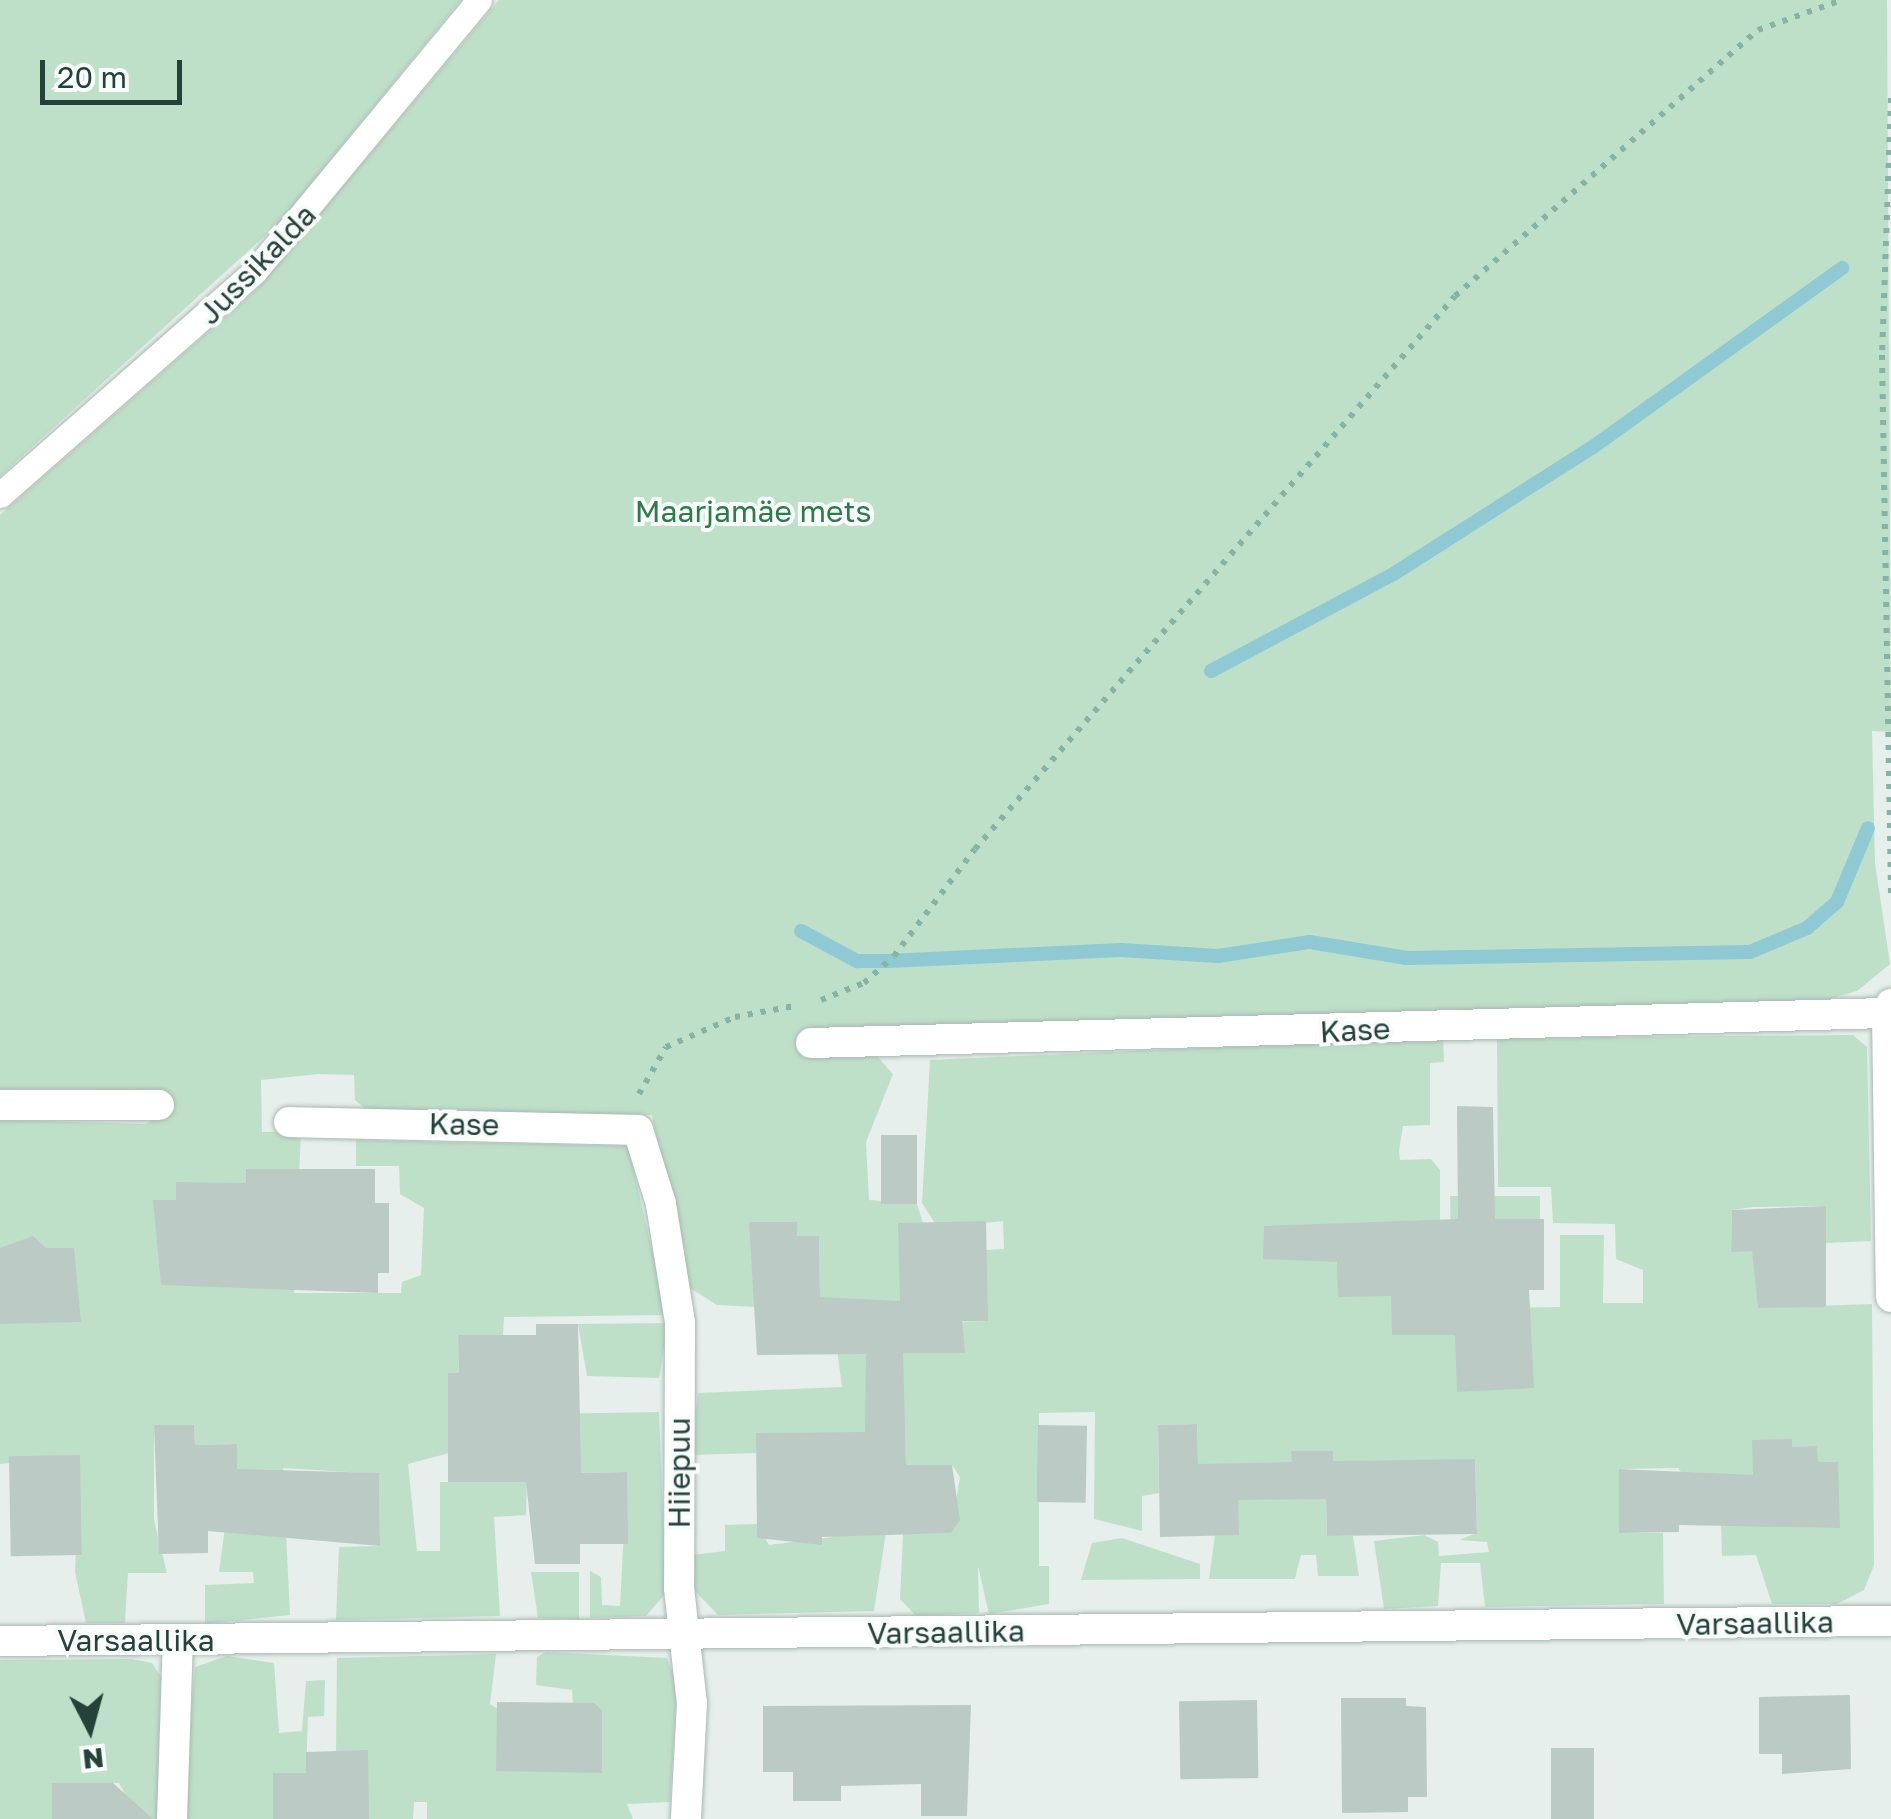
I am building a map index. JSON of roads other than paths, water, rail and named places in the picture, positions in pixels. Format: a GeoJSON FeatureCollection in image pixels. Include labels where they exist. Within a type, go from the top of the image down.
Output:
{"type":"FeatureCollection","features":[{"type":"Feature","properties":{"kind":"street","name":"Kase"},"geometry":{"type":"LineString","coordinates":[[812,1043],[1889,1008]]}},
{"type":"Feature","properties":{"kind":"street"},"geometry":{"type":"LineString","coordinates":[[1889,1008],[1891,1296]]}},
{"type":"Feature","properties":{"kind":"street"},"geometry":{"type":"LineString","coordinates":[[0,1105],[158,1105]]}},
{"type":"Feature","properties":{"kind":"street","name":"Kase"},"geometry":{"type":"LineString","coordinates":[[289,1122],[638,1130]]}},
{"type":"Feature","properties":{"kind":"street","name":"Hiiepuu"},"geometry":{"type":"LineString","coordinates":[[638,1130],[677,1288],[679,1588],[691,1635],[686,1819]]}},
{"type":"Feature","properties":{"kind":"street","name":"Varsaallika"},"geometry":{"type":"LineString","coordinates":[[0,1641],[1891,1621]]}},
{"type":"Feature","properties":{"kind":"street"},"geometry":{"type":"LineString","coordinates":[[172,1819],[178,1640]]}},
{"type":"Feature","properties":{"kind":"lane","name":"Jussikalda"},"geometry":{"type":"LineString","coordinates":[[0,495],[254,272],[479,0]]}},
{"type":"Feature","properties":{"kind":"waterway"},"geometry":{"type":"LineString","coordinates":[[1211,671],[1395,573],[1593,447],[1842,268]]}},
{"type":"Feature","properties":{"kind":"waterway"},"geometry":{"type":"LineString","coordinates":[[801,931],[857,961],[1121,950],[1218,956],[1310,942],[1407,958],[1750,952],[1807,928],[1837,902],[1868,828]]}},
{"type":"Feature","properties":{"kind":"park label","name":"Maarjamäe mets"},"geometry":{"type":"Point","coordinates":[753,511]}}]}
